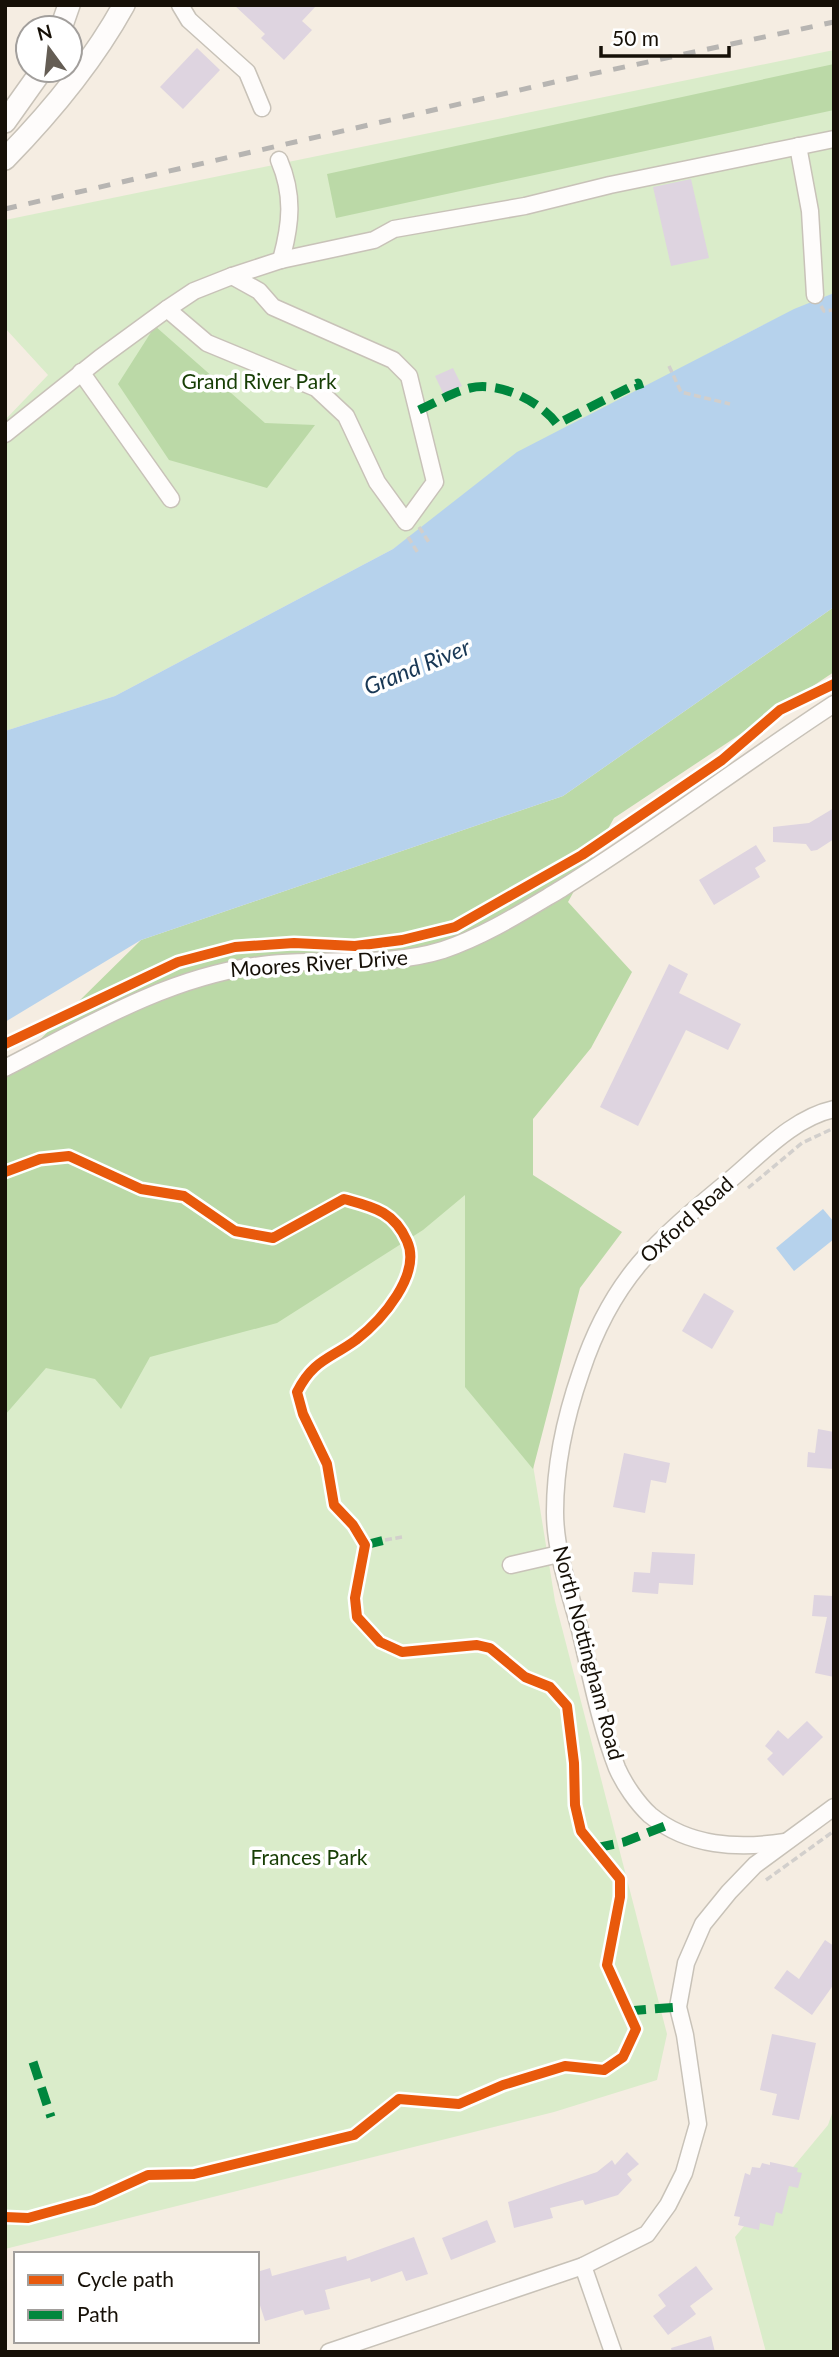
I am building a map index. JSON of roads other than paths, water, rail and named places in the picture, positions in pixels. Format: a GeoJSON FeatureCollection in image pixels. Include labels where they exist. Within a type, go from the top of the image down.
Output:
{"type":"FeatureCollection","features":[{"type":"Feature","properties":{"kind":"main road"},"geometry":{"type":"LineString","coordinates":[[5,159],[55,107],[107,35],[124,5]]}},
{"type":"Feature","properties":{"kind":"main road"},"geometry":{"type":"LineString","coordinates":[[5,122],[32,84]]}},
{"type":"Feature","properties":{"kind":"street"},"geometry":{"type":"LineString","coordinates":[[180,5],[189,20],[247,72],[262,108]]}},
{"type":"Feature","properties":{"kind":"street"},"geometry":{"type":"LineString","coordinates":[[5,434],[81,372],[167,309],[194,291],[232,276],[281,260],[352,246],[414,225],[525,206],[610,185],[834,139]]}},
{"type":"Feature","properties":{"kind":"street"},"geometry":{"type":"LineString","coordinates":[[798,146],[810,211],[815,295]]}},
{"type":"Feature","properties":{"kind":"street"},"geometry":{"type":"LineString","coordinates":[[279,160],[288,181],[291,200],[289,230],[281,260]]}},
{"type":"Feature","properties":{"kind":"street"},"geometry":{"type":"LineString","coordinates":[[167,309],[206,343],[316,388],[346,416],[377,482],[408,524],[435,482],[409,376],[393,360],[273,307],[260,291],[232,276]]}},
{"type":"Feature","properties":{"kind":"street"},"geometry":{"type":"LineString","coordinates":[[81,372],[171,499]]}},
{"type":"Feature","properties":{"kind":"street","name":"Moores River Drive"},"geometry":{"type":"LineString","coordinates":[[5,1068],[135,1002],[215,972],[258,965],[403,961],[446,949],[482,933],[589,872],[834,705]]}},
{"type":"Feature","properties":{"kind":"street","name":"Oxford Road"},"geometry":{"type":"LineString","coordinates":[[570,1409],[581,1372],[609,1305],[650,1249],[796,1125],[834,1109]]}},
{"type":"Feature","properties":{"kind":"street","name":"North Nottingham Road"},"geometry":{"type":"LineString","coordinates":[[570,1409],[555,1513],[559,1554],[618,1770],[632,1794],[648,1813],[691,1838],[752,1847],[785,1842]]}},
{"type":"Feature","properties":{"kind":"street"},"geometry":{"type":"LineString","coordinates":[[512,1564],[559,1554]]}},
{"type":"Feature","properties":{"kind":"street"},"geometry":{"type":"LineString","coordinates":[[329,2352],[583,2266],[647,2234],[679,2184],[698,2124],[685,2035],[678,2007],[686,1963],[703,1924],[755,1865],[834,1807]]}},
{"type":"Feature","properties":{"kind":"street"},"geometry":{"type":"LineString","coordinates":[[583,2266],[613,2352]]}},
{"type":"Feature","properties":{"kind":"water","name":"Grand River"},"geometry":{"type":"Polygon","coordinates":[[[834,293],[834,607],[563,796],[141,940],[5,1022],[5,731],[115,696],[393,549],[517,452],[794,309],[834,293]]]}},
{"type":"Feature","properties":{"kind":"water"},"geometry":{"type":"Polygon","coordinates":[[[823,1209],[834,1222],[834,1239],[794,1271],[776,1248],[823,1209]]]}},
{"type":"Feature","properties":{"kind":"railway"},"geometry":{"type":"LineString","coordinates":[[5,209],[559,81],[834,22]]}},
{"type":"Feature","properties":{"kind":"park label","name":"Grand River Park"},"geometry":{"type":"Point","coordinates":[259,382]}},
{"type":"Feature","properties":{"kind":"park label","name":"Frances Park"},"geometry":{"type":"Point","coordinates":[309,1858]}}]}
